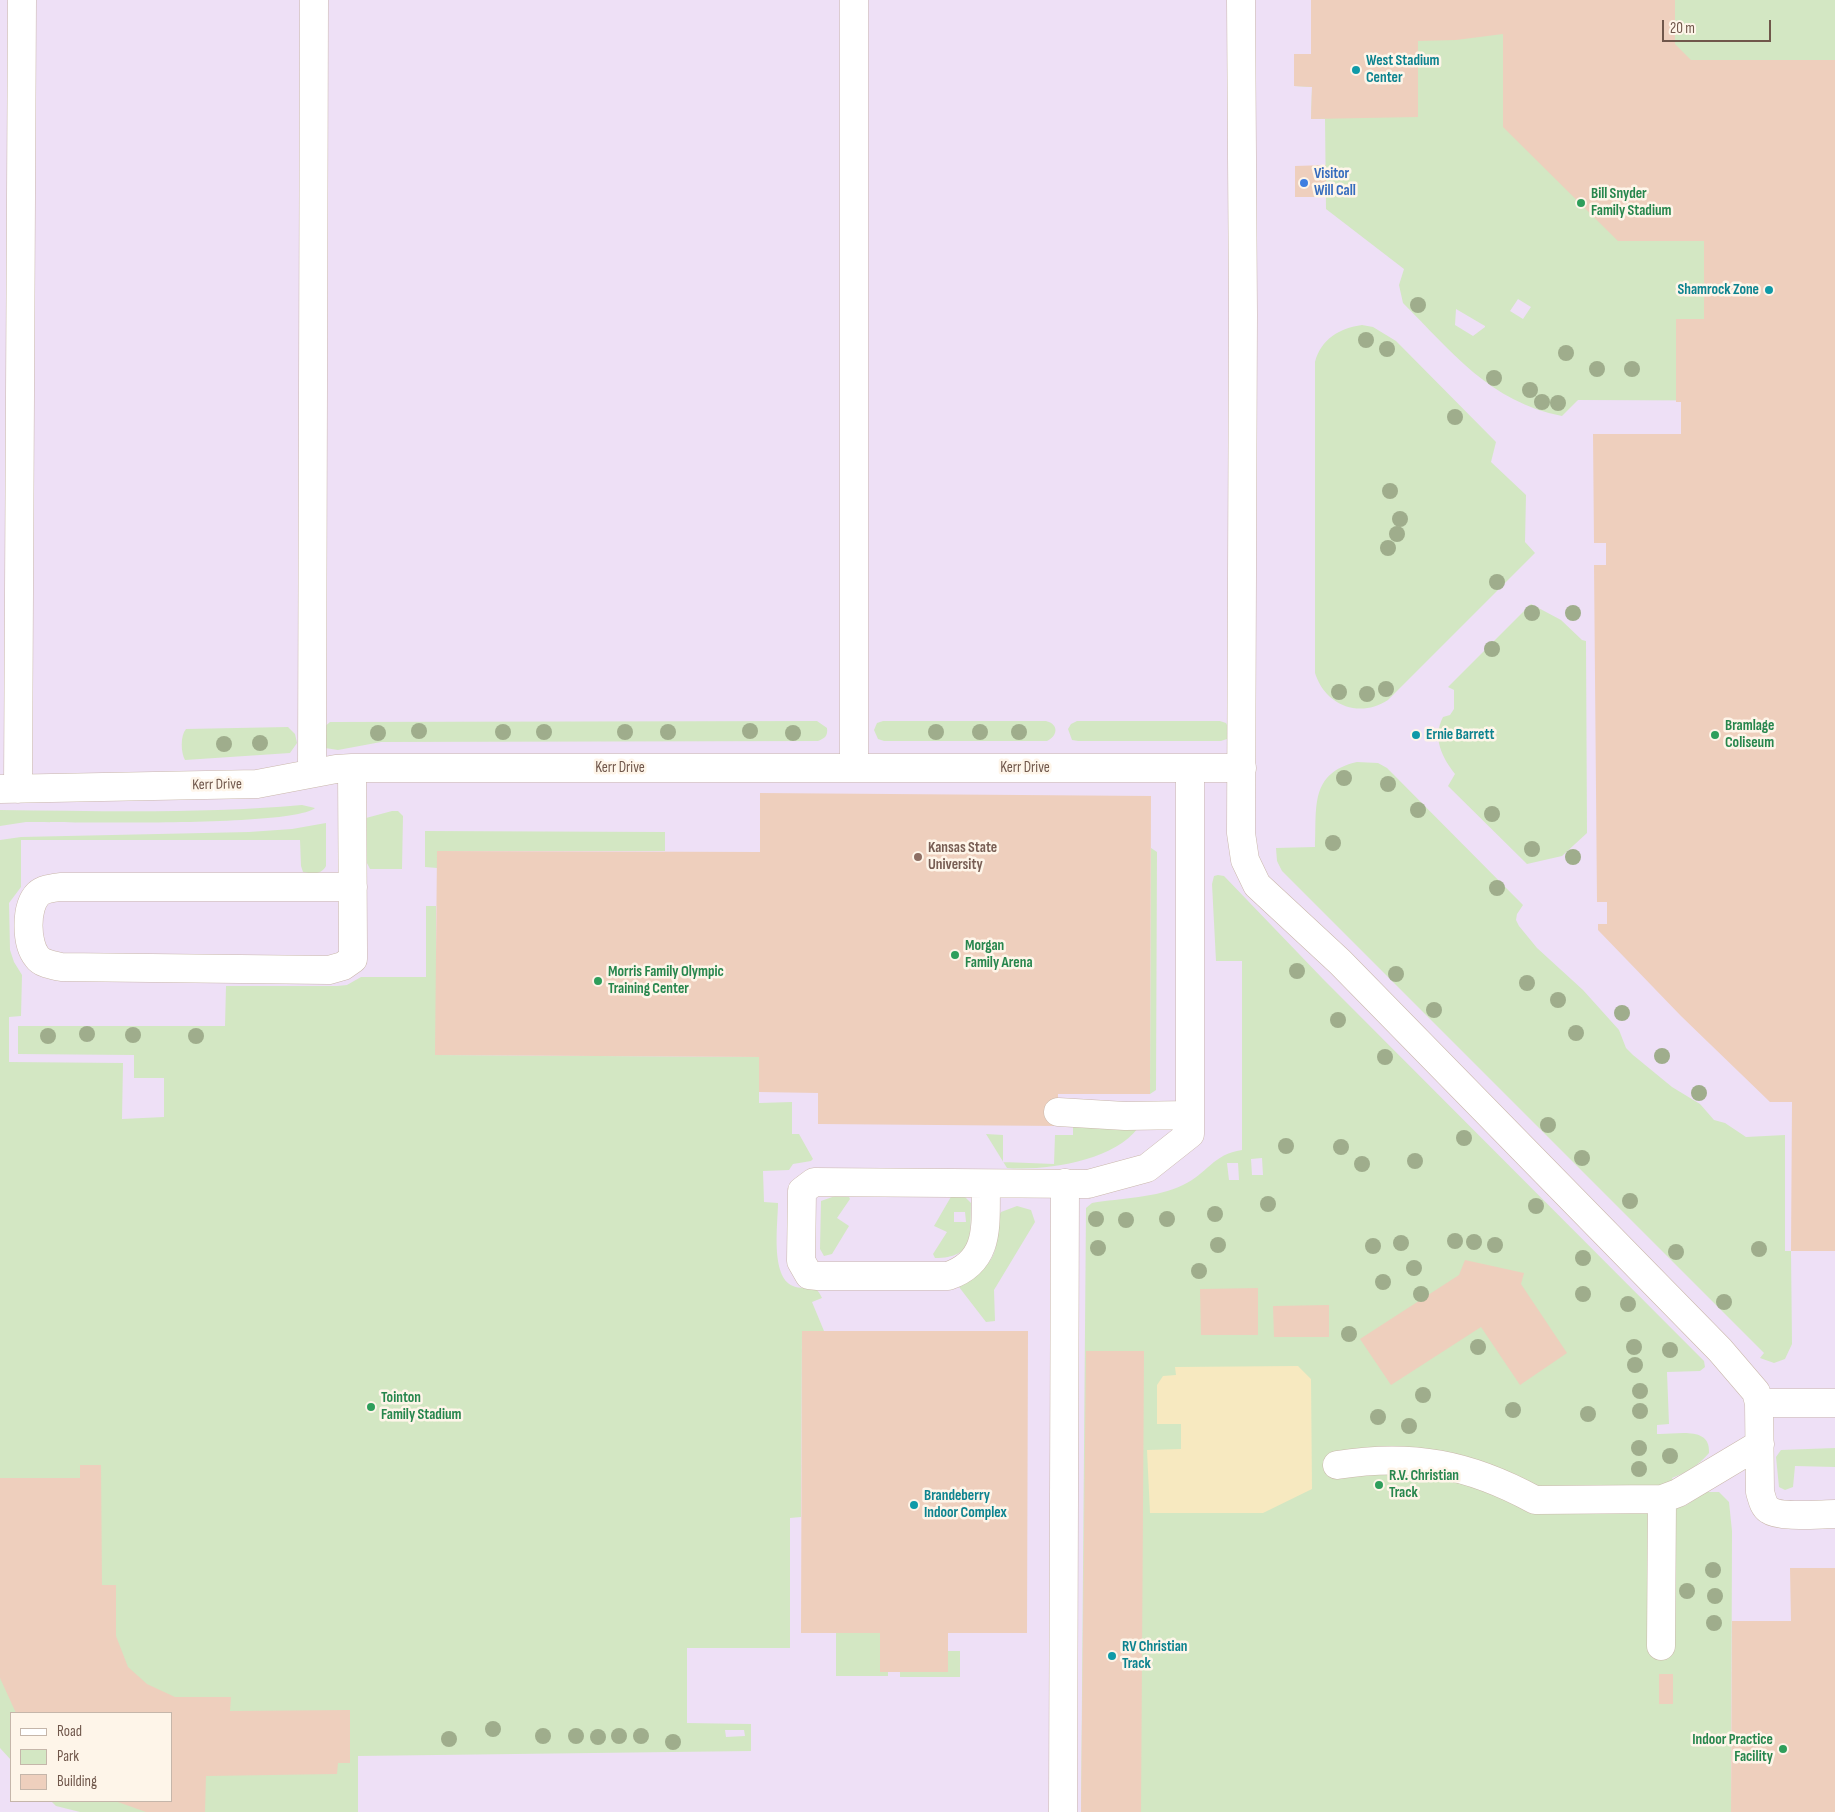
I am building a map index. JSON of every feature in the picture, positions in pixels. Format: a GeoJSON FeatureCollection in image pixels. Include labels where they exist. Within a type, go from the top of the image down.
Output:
{"type":"FeatureCollection","features":[{"type":"Feature","properties":{"kind":"street"},"geometry":{"type":"LineString","coordinates":[[9,789],[11,88],[22,0]]}},
{"type":"Feature","properties":{"kind":"street"},"geometry":{"type":"LineString","coordinates":[[312,773],[314,0]]}},
{"type":"Feature","properties":{"kind":"street"},"geometry":{"type":"LineString","coordinates":[[854,0],[854,768]]}},
{"type":"Feature","properties":{"kind":"street"},"geometry":{"type":"LineString","coordinates":[[1241,0],[1243,314],[1241,833],[1246,860],[1257,885],[1340,962],[1720,1350],[1756,1392],[1759,1403],[1760,1492],[1769,1510],[1778,1513],[1835,1514]]}},
{"type":"Feature","properties":{"kind":"street"},"geometry":{"type":"LineString","coordinates":[[352,768],[354,887],[352,959],[343,966],[329,970],[61,967],[38,959],[32,949],[30,940],[32,903],[38,894],[60,887],[354,887]]}},
{"type":"Feature","properties":{"kind":"street","name":"Kerr Drive"},"geometry":{"type":"LineString","coordinates":[[9,789],[257,784],[312,773],[352,768],[1242,768]]}},
{"type":"Feature","properties":{"kind":"street"},"geometry":{"type":"LineString","coordinates":[[986,1184],[983,1244],[975,1258],[964,1270],[948,1276],[818,1276],[809,1275],[803,1268],[801,1262],[801,1198],[802,1191],[807,1185],[823,1182],[1088,1184],[1147,1168],[1190,1134],[1190,768]]}},
{"type":"Feature","properties":{"kind":"street"},"geometry":{"type":"LineString","coordinates":[[1058,1112],[1125,1116],[1190,1115]]}},
{"type":"Feature","properties":{"kind":"street"},"geometry":{"type":"LineString","coordinates":[[1063,1812],[1065,1183]]}},
{"type":"Feature","properties":{"kind":"street"},"geometry":{"type":"LineString","coordinates":[[1759,1403],[1835,1403]]}},
{"type":"Feature","properties":{"kind":"street"},"geometry":{"type":"LineString","coordinates":[[1337,1465],[1372,1459],[1424,1460],[1453,1466],[1520,1492],[1535,1500],[1662,1499],[1678,1493],[1760,1444]]}},
{"type":"Feature","properties":{"kind":"street"},"geometry":{"type":"LineString","coordinates":[[1661,1646],[1662,1499]]}},
{"type":"Feature","properties":{"kind":"shaded area","name":"Kansas State University"},"geometry":{"type":"Polygon","coordinates":[[[0,0],[1835,0],[1835,1812],[0,1812],[0,0]]]}},
{"type":"Feature","properties":{"kind":"green space","name":"Bill Snyder Family Stadium"},"geometry":{"type":"Polygon","coordinates":[[[1311,0],[1835,0],[1835,401],[1578,400],[1562,416],[1537,409],[1493,387],[1456,357],[1403,303],[1399,285],[1404,269],[1326,209],[1325,119],[1311,119],[1312,87],[1294,86],[1294,54],[1311,54],[1311,0]],[[1518,299],[1510,311],[1523,319],[1531,307],[1518,299]],[[1456,309],[1455,325],[1473,336],[1485,327],[1485,326],[1456,309]]]}},
{"type":"Feature","properties":{"kind":"green space"},"geometry":{"type":"Polygon","coordinates":[[[1362,325],[1373,327],[1396,341],[1496,442],[1491,462],[1526,495],[1525,542],[1535,553],[1388,700],[1377,706],[1355,708],[1344,706],[1335,701],[1320,684],[1315,673],[1315,362],[1322,347],[1332,336],[1346,329],[1362,325]]]}},
{"type":"Feature","properties":{"kind":"green space"},"geometry":{"type":"Polygon","coordinates":[[[1531,604],[1561,620],[1582,640],[1586,641],[1587,833],[1562,856],[1527,864],[1448,786],[1455,774],[1446,761],[1440,747],[1438,732],[1443,717],[1450,715],[1454,709],[1454,690],[1448,687],[1531,604]]]}},
{"type":"Feature","properties":{"kind":"green space"},"geometry":{"type":"Polygon","coordinates":[[[817,721],[827,728],[827,733],[818,741],[381,742],[338,750],[325,748],[323,728],[330,722],[817,721]],[[750,724],[746,726],[744,733],[750,737],[754,736],[756,728],[750,724]],[[422,726],[412,730],[415,737],[418,738],[425,733],[422,726]],[[505,726],[498,727],[496,730],[498,737],[502,738],[508,733],[505,726]],[[547,726],[540,727],[537,730],[540,737],[548,736],[550,729],[547,726]],[[624,726],[620,727],[619,734],[621,738],[629,737],[631,729],[624,726]],[[667,726],[662,730],[664,737],[668,738],[674,733],[671,726],[667,726]],[[793,726],[789,728],[787,735],[793,739],[797,738],[799,730],[793,726]],[[377,727],[371,732],[374,738],[378,739],[384,734],[381,727],[377,727]]]}},
{"type":"Feature","properties":{"kind":"green space"},"geometry":{"type":"Polygon","coordinates":[[[883,721],[1046,721],[1053,725],[1056,730],[1051,739],[1047,741],[884,741],[878,739],[874,730],[877,723],[883,721]],[[935,725],[929,730],[932,737],[936,738],[942,733],[939,726],[935,725]],[[979,726],[976,727],[974,734],[980,738],[984,736],[986,729],[979,726]],[[1018,726],[1012,730],[1015,737],[1019,738],[1025,733],[1022,727],[1018,726]]]}},
{"type":"Feature","properties":{"kind":"green space"},"geometry":{"type":"Polygon","coordinates":[[[1077,721],[1220,721],[1226,723],[1231,733],[1227,739],[1221,741],[1078,741],[1072,740],[1068,729],[1071,724],[1077,721]]]}},
{"type":"Feature","properties":{"kind":"green space"},"geometry":{"type":"Polygon","coordinates":[[[288,727],[295,734],[297,743],[290,753],[185,760],[182,744],[186,729],[288,727]],[[258,736],[253,741],[253,745],[260,750],[263,748],[265,741],[258,736]],[[223,738],[217,742],[220,749],[224,751],[230,746],[227,739],[223,738]]]}},
{"type":"Feature","properties":{"kind":"green space"},"geometry":{"type":"Polygon","coordinates":[[[1357,762],[1378,763],[1387,768],[1523,905],[1517,914],[1516,920],[1519,926],[1537,948],[1583,990],[1619,1030],[1626,1048],[1633,1055],[1672,1087],[1700,1104],[1714,1120],[1725,1123],[1746,1137],[1785,1135],[1785,1251],[1791,1251],[1792,1344],[1785,1359],[1774,1363],[1760,1358],[1764,1353],[1282,871],[1277,861],[1276,848],[1315,847],[1317,806],[1323,783],[1330,774],[1341,767],[1357,762]]]}},
{"type":"Feature","properties":{"kind":"green space"},"geometry":{"type":"Polygon","coordinates":[[[302,805],[315,808],[298,814],[225,821],[131,823],[26,822],[0,826],[0,810],[189,811],[302,805]]]}},
{"type":"Feature","properties":{"kind":"green space"},"geometry":{"type":"Polygon","coordinates":[[[398,811],[403,816],[402,869],[370,869],[365,859],[366,818],[398,811]]]}},
{"type":"Feature","properties":{"kind":"green space","name":"Tointon Family Stadium"},"geometry":{"type":"Polygon","coordinates":[[[326,823],[326,866],[319,872],[303,872],[300,840],[21,840],[21,887],[9,903],[10,950],[14,962],[22,975],[21,1016],[9,1017],[9,1062],[123,1063],[122,1119],[164,1117],[164,1078],[134,1078],[134,1055],[18,1054],[18,1026],[225,1026],[226,986],[337,986],[347,985],[361,977],[426,977],[426,906],[436,906],[436,1055],[759,1057],[759,1103],[792,1102],[792,1134],[799,1134],[813,1159],[793,1164],[789,1170],[763,1171],[764,1202],[778,1203],[777,1249],[781,1272],[786,1281],[793,1286],[813,1288],[819,1293],[822,1298],[812,1302],[824,1331],[802,1331],[801,1517],[790,1518],[790,1648],[687,1648],[687,1723],[751,1724],[751,1751],[358,1756],[358,1812],[80,1812],[56,1806],[52,1802],[172,1802],[172,1712],[10,1712],[10,1759],[0,1748],[0,840],[21,837],[249,832],[292,829],[326,823]],[[47,1029],[43,1031],[41,1038],[48,1042],[51,1040],[53,1033],[47,1029]],[[87,1029],[84,1030],[82,1037],[88,1042],[92,1040],[94,1032],[87,1029]],[[133,1029],[129,1030],[127,1037],[134,1042],[138,1040],[139,1033],[133,1029]],[[195,1030],[189,1034],[189,1039],[196,1043],[201,1038],[201,1034],[195,1030]],[[725,1730],[726,1737],[745,1736],[744,1730],[725,1730]]]}},
{"type":"Feature","properties":{"kind":"green space"},"geometry":{"type":"Polygon","coordinates":[[[425,831],[665,832],[665,851],[437,851],[437,868],[425,867],[425,831]]]}},
{"type":"Feature","properties":{"kind":"green space"},"geometry":{"type":"Polygon","coordinates":[[[1151,848],[1157,852],[1156,1090],[1150,1094],[1151,848]]]}},
{"type":"Feature","properties":{"kind":"green space","name":"R.V. Christian Track"},"geometry":{"type":"Polygon","coordinates":[[[1214,876],[1224,876],[1323,979],[1704,1361],[1705,1367],[1700,1371],[1667,1372],[1669,1424],[1657,1425],[1657,1434],[1690,1433],[1704,1438],[1708,1444],[1709,1453],[1701,1462],[1672,1478],[1685,1506],[1706,1492],[1719,1492],[1729,1502],[1732,1531],[1731,1812],[1081,1812],[1086,1208],[1092,1203],[1162,1193],[1173,1189],[1191,1181],[1224,1156],[1242,1150],[1242,961],[1216,961],[1212,884],[1214,876]],[[1262,1158],[1251,1159],[1252,1175],[1263,1175],[1262,1158]],[[1227,1163],[1229,1180],[1239,1180],[1238,1163],[1227,1163]]]}},
{"type":"Feature","properties":{"kind":"green space"},"geometry":{"type":"Polygon","coordinates":[[[1073,1124],[1138,1128],[1127,1139],[1112,1149],[1078,1161],[1040,1168],[1007,1168],[1003,1162],[1054,1164],[1055,1135],[1073,1135],[1073,1124]]]}},
{"type":"Feature","properties":{"kind":"green space"},"geometry":{"type":"Polygon","coordinates":[[[986,1134],[1003,1135],[1003,1162],[986,1134]]]}},
{"type":"Feature","properties":{"kind":"green space"},"geometry":{"type":"Polygon","coordinates":[[[952,1195],[963,1195],[971,1203],[971,1225],[968,1242],[964,1249],[957,1254],[935,1258],[933,1254],[947,1232],[934,1226],[952,1195]],[[954,1212],[954,1222],[966,1222],[965,1212],[954,1212]]]}},
{"type":"Feature","properties":{"kind":"green space"},"geometry":{"type":"Polygon","coordinates":[[[835,1196],[849,1197],[850,1199],[837,1218],[849,1226],[832,1254],[824,1256],[820,1249],[821,1201],[835,1196]]]}},
{"type":"Feature","properties":{"kind":"green space"},"geometry":{"type":"Polygon","coordinates":[[[1017,1206],[1031,1210],[1035,1222],[994,1290],[995,1321],[986,1322],[959,1287],[987,1265],[996,1246],[1001,1212],[1017,1206]]]}},
{"type":"Feature","properties":{"kind":"green space"},"geometry":{"type":"Polygon","coordinates":[[[1835,1448],[1835,1467],[1795,1466],[1793,1487],[1785,1490],[1779,1487],[1776,1457],[1781,1450],[1835,1448]]]}},
{"type":"Feature","properties":{"kind":"green space"},"geometry":{"type":"Polygon","coordinates":[[[836,1633],[880,1633],[880,1672],[888,1672],[888,1676],[836,1676],[836,1633]]]}},
{"type":"Feature","properties":{"kind":"green space"},"geometry":{"type":"Polygon","coordinates":[[[948,1651],[960,1651],[960,1677],[900,1677],[900,1672],[947,1672],[948,1651]]]}},
{"type":"Feature","properties":{"kind":"sand"},"geometry":{"type":"Polygon","coordinates":[[[1298,1366],[1311,1379],[1312,1489],[1263,1513],[1150,1513],[1147,1450],[1181,1449],[1181,1424],[1157,1424],[1157,1385],[1163,1376],[1176,1375],[1175,1367],[1298,1366]]]}},
{"type":"Feature","properties":{"kind":"building"},"geometry":{"type":"Polygon","coordinates":[[[1311,0],[1675,0],[1675,44],[1691,60],[1835,60],[1835,1251],[1791,1251],[1792,1102],[1770,1102],[1681,1016],[1598,930],[1598,924],[1607,924],[1607,902],[1597,902],[1594,565],[1606,565],[1606,543],[1594,543],[1593,434],[1681,434],[1681,402],[1676,402],[1676,319],[1704,319],[1704,241],[1618,241],[1503,127],[1503,34],[1456,40],[1418,41],[1418,117],[1311,119],[1312,87],[1294,86],[1294,54],[1311,54],[1311,0]]]}},
{"type":"Feature","properties":{"kind":"building"},"geometry":{"type":"Polygon","coordinates":[[[1326,165],[1326,197],[1295,197],[1295,166],[1326,165]]]}},
{"type":"Feature","properties":{"kind":"building","name":"Morgan Family Arena"},"geometry":{"type":"Polygon","coordinates":[[[760,793],[1151,796],[1150,1094],[1058,1094],[1058,1126],[818,1124],[818,1093],[759,1092],[759,1057],[435,1055],[437,851],[760,852],[760,793]]]}},
{"type":"Feature","properties":{"kind":"building"},"geometry":{"type":"Polygon","coordinates":[[[1465,1260],[1524,1273],[1521,1284],[1567,1353],[1520,1385],[1481,1327],[1391,1385],[1360,1339],[1459,1275],[1465,1260]]]}},
{"type":"Feature","properties":{"kind":"building"},"geometry":{"type":"Polygon","coordinates":[[[1258,1288],[1258,1335],[1201,1335],[1200,1289],[1258,1288]]]}},
{"type":"Feature","properties":{"kind":"building"},"geometry":{"type":"Polygon","coordinates":[[[1329,1305],[1329,1337],[1274,1337],[1273,1306],[1329,1305]]]}},
{"type":"Feature","properties":{"kind":"building","name":"Brandeberry Indoor Complex"},"geometry":{"type":"Polygon","coordinates":[[[802,1331],[1028,1331],[1027,1633],[948,1633],[948,1672],[880,1672],[880,1633],[801,1633],[802,1331]]]}},
{"type":"Feature","properties":{"kind":"building","name":"RV Christian Track"},"geometry":{"type":"Polygon","coordinates":[[[1086,1351],[1144,1351],[1141,1812],[1081,1812],[1086,1351]]]}},
{"type":"Feature","properties":{"kind":"building"},"geometry":{"type":"Polygon","coordinates":[[[80,1465],[101,1465],[102,1585],[116,1585],[116,1636],[128,1667],[147,1684],[175,1697],[231,1697],[230,1711],[350,1710],[350,1763],[338,1763],[337,1774],[206,1776],[205,1812],[146,1812],[118,1802],[172,1802],[172,1712],[16,1712],[0,1678],[0,1478],[80,1478],[80,1465]]]}},
{"type":"Feature","properties":{"kind":"building","name":"Indoor Practice Facility"},"geometry":{"type":"Polygon","coordinates":[[[1790,1568],[1835,1568],[1835,1812],[1731,1812],[1732,1621],[1791,1621],[1790,1568]]]}},
{"type":"Feature","properties":{"kind":"building"},"geometry":{"type":"Polygon","coordinates":[[[1659,1674],[1673,1674],[1673,1704],[1659,1704],[1659,1674]]]}},
{"type":"Feature","properties":{"kind":"place","name":"West Stadium Center"},"geometry":{"type":"Point","coordinates":[1356,70]}},
{"type":"Feature","properties":{"kind":"place","name":"Visitor Will Call"},"geometry":{"type":"Point","coordinates":[1304,183]}},
{"type":"Feature","properties":{"kind":"place","name":"Bill Snyder Family Stadium"},"geometry":{"type":"Point","coordinates":[1581,203]}},
{"type":"Feature","properties":{"kind":"place","name":"Shamrock Zone"},"geometry":{"type":"Point","coordinates":[1769,290]}},
{"type":"Feature","properties":{"kind":"place","name":"Ernie Barrett"},"geometry":{"type":"Point","coordinates":[1416,735]}},
{"type":"Feature","properties":{"kind":"place","name":"Bramlage Coliseum"},"geometry":{"type":"Point","coordinates":[1715,735]}},
{"type":"Feature","properties":{"kind":"place","name":"Kansas State University"},"geometry":{"type":"Point","coordinates":[918,857]}},
{"type":"Feature","properties":{"kind":"place","name":"Morgan Family Arena"},"geometry":{"type":"Point","coordinates":[955,955]}},
{"type":"Feature","properties":{"kind":"place","name":"Morris Family Olympic Training Center"},"geometry":{"type":"Point","coordinates":[598,981]}},
{"type":"Feature","properties":{"kind":"place","name":"Tointon Family Stadium"},"geometry":{"type":"Point","coordinates":[371,1407]}},
{"type":"Feature","properties":{"kind":"place","name":"R.V. Christian Track"},"geometry":{"type":"Point","coordinates":[1379,1485]}},
{"type":"Feature","properties":{"kind":"place","name":"Brandeberry Indoor Complex"},"geometry":{"type":"Point","coordinates":[914,1505]}},
{"type":"Feature","properties":{"kind":"place","name":"RV Christian Track"},"geometry":{"type":"Point","coordinates":[1112,1656]}},
{"type":"Feature","properties":{"kind":"place","name":"Indoor Practice Facility"},"geometry":{"type":"Point","coordinates":[1783,1749]}}]}
